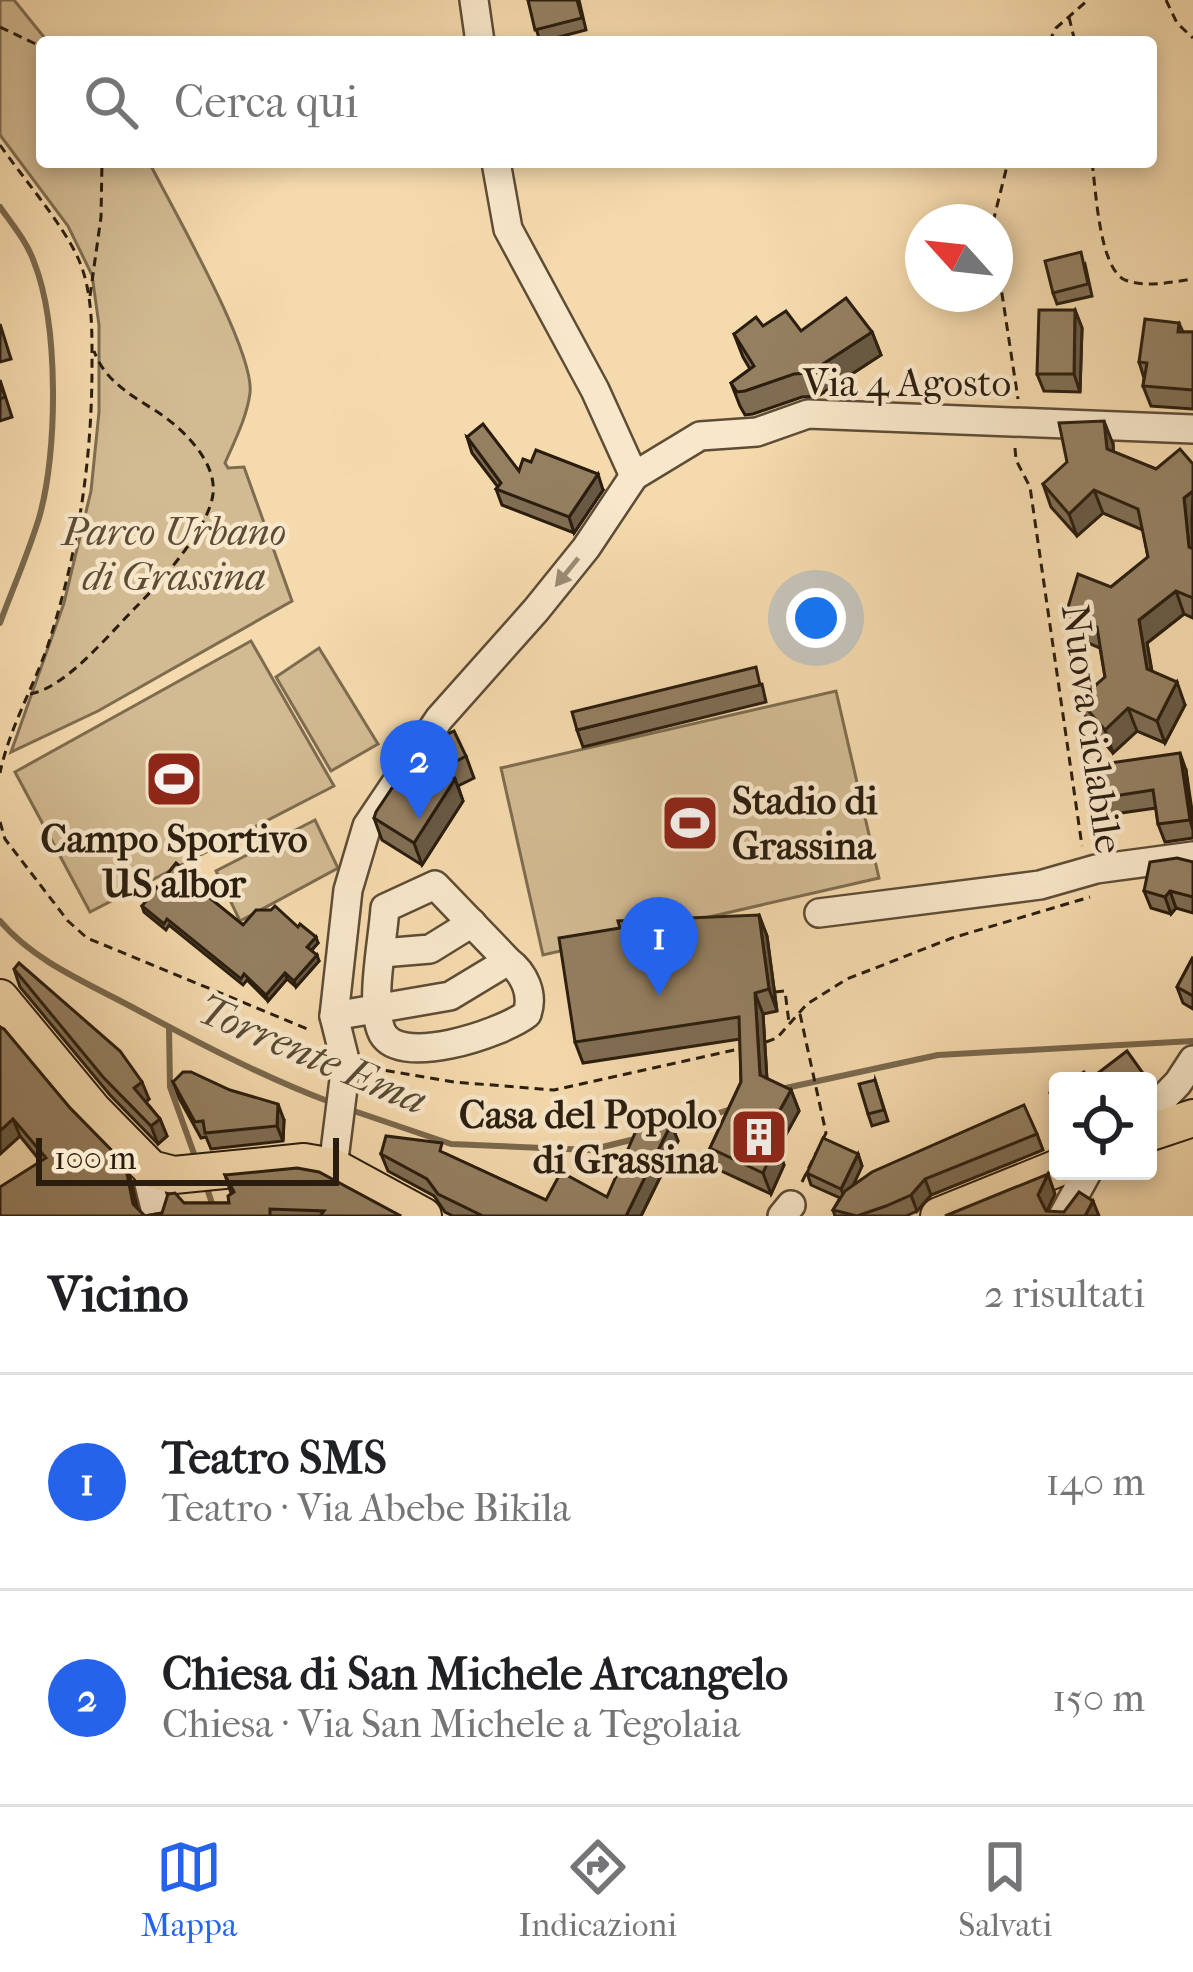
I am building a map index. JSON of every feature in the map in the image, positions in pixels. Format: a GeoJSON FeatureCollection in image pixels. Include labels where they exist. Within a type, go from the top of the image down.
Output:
{"type":"FeatureCollection","features":[{"type":"Feature","properties":{"kind":"main road"},"geometry":{"type":"LineString","coordinates":[[0,998],[12,1027],[122,1142],[162,1172],[304,1162],[334,1154],[423,1216]]}},
{"type":"Feature","properties":{"kind":"main road"},"geometry":{"type":"LineString","coordinates":[[1157,1130],[1193,1118]]}},
{"type":"Feature","properties":{"kind":"main road"},"geometry":{"type":"LineString","coordinates":[[939,1216],[1049,1172]]}},
{"type":"Feature","properties":{"kind":"street"},"geometry":{"type":"LineString","coordinates":[[474,0],[479,36]]}},
{"type":"Feature","properties":{"kind":"street"},"geometry":{"type":"LineString","coordinates":[[334,1154],[345,1070],[334,1016],[348,890],[367,826],[439,719],[549,595],[634,476],[595,390],[508,229],[497,168]]}},
{"type":"Feature","properties":{"kind":"street","name":"Via 4 Agosto"},"geometry":{"type":"LineString","coordinates":[[634,476],[700,436],[758,431],[808,414],[1193,429]]}},
{"type":"Feature","properties":{"kind":"street"},"geometry":{"type":"LineString","coordinates":[[819,913],[1040,885],[1086,872],[1193,856]]}},
{"type":"Feature","properties":{"kind":"street"},"geometry":{"type":"LineString","coordinates":[[435,885],[472,923],[521,970],[531,1003],[527,1014],[463,1045],[390,1042],[381,1034],[377,1010],[385,908],[435,885]]}},
{"type":"Feature","properties":{"kind":"street"},"geometry":{"type":"LineString","coordinates":[[382,953],[430,949],[472,923]]}},
{"type":"Feature","properties":{"kind":"street"},"geometry":{"type":"LineString","coordinates":[[334,1016],[450,996],[508,961]]}},
{"type":"Feature","properties":{"kind":"street"},"geometry":{"type":"LineString","coordinates":[[1157,1104],[1191,1064]]}},
{"type":"Feature","properties":{"kind":"street"},"geometry":{"type":"LineString","coordinates":[[157,1216],[149,1184],[162,1172]]}},
{"type":"Feature","properties":{"kind":"street"},"geometry":{"type":"LineString","coordinates":[[1064,1216],[1083,1180]]}},
{"type":"Feature","properties":{"kind":"path"},"geometry":{"type":"LineString","coordinates":[[1053,36],[1088,0]]}},
{"type":"Feature","properties":{"kind":"path"},"geometry":{"type":"LineString","coordinates":[[1166,0],[1177,23],[1193,38]]}},
{"type":"Feature","properties":{"kind":"path"},"geometry":{"type":"LineString","coordinates":[[1069,15],[1074,36]]}},
{"type":"Feature","properties":{"kind":"path"},"geometry":{"type":"LineString","coordinates":[[0,27],[36,44]]}},
{"type":"Feature","properties":{"kind":"path"},"geometry":{"type":"LineString","coordinates":[[0,145],[78,259],[89,304],[92,348],[87,489],[68,577],[29,694],[5,746],[0,773]]}},
{"type":"Feature","properties":{"kind":"path"},"geometry":{"type":"LineString","coordinates":[[89,304],[101,217],[102,168]]}},
{"type":"Feature","properties":{"kind":"path"},"geometry":{"type":"LineString","coordinates":[[998,204],[1006,168]]}},
{"type":"Feature","properties":{"kind":"path"},"geometry":{"type":"LineString","coordinates":[[1093,168],[1112,271],[1147,284],[1193,279]]}},
{"type":"Feature","properties":{"kind":"path","name":"Nuova ciclabile"},"geometry":{"type":"LineString","coordinates":[[758,1044],[777,1038],[800,1012],[847,979],[952,938],[1090,898],[1030,487],[1016,460],[1023,422],[1005,312]]}},
{"type":"Feature","properties":{"kind":"path"},"geometry":{"type":"LineString","coordinates":[[29,694],[44,692],[65,676],[149,594],[178,559],[213,496],[211,474],[183,432],[114,381],[92,348]]}},
{"type":"Feature","properties":{"kind":"path"},"geometry":{"type":"LineString","coordinates":[[0,822],[5,839],[68,921],[87,938],[324,1036],[335,1064],[345,1070],[554,1090],[737,1049]]}},
{"type":"Feature","properties":{"kind":"path"},"geometry":{"type":"LineString","coordinates":[[775,992],[784,991],[790,1025]]}},
{"type":"Feature","properties":{"kind":"path"},"geometry":{"type":"LineString","coordinates":[[786,1210],[826,1133],[800,1012]]}},
{"type":"Feature","properties":{"kind":"green space","name":"Parco Urbano di Grassina"},"geometry":{"type":"Polygon","coordinates":[[[0,0],[14,0],[43,36],[36,36],[36,168],[152,168],[210,278],[239,345],[250,393],[225,463],[228,468],[244,467],[292,601],[98,711],[11,752],[64,603],[91,491],[99,412],[99,325],[92,275],[68,226],[0,135],[0,0]]]}},
{"type":"Feature","properties":{"kind":"green space","name":"Campo Sportivo US albor"},"geometry":{"type":"Polygon","coordinates":[[[251,641],[334,786],[90,912],[15,772],[251,641]]]}},
{"type":"Feature","properties":{"kind":"green space"},"geometry":{"type":"Polygon","coordinates":[[[319,648],[378,744],[331,771],[276,677],[319,648]]]}},
{"type":"Feature","properties":{"kind":"green space","name":"Stadio di Grassina"},"geometry":{"type":"Polygon","coordinates":[[[836,691],[879,878],[543,955],[501,768],[836,691]]]}},
{"type":"Feature","properties":{"kind":"green space"},"geometry":{"type":"Polygon","coordinates":[[[315,820],[338,868],[240,921],[216,871],[315,820]]]}},
{"type":"Feature","properties":{"kind":"building"},"geometry":{"type":"Polygon","coordinates":[[[528,0],[577,0],[582,18],[535,30],[528,0]]]}},
{"type":"Feature","properties":{"kind":"building"},"geometry":{"type":"Polygon","coordinates":[[[1081,252],[1088,284],[1053,293],[1045,261],[1081,252]]]}},
{"type":"Feature","properties":{"kind":"building"},"geometry":{"type":"Polygon","coordinates":[[[846,298],[872,332],[809,373],[737,392],[731,383],[754,366],[734,334],[756,317],[763,326],[786,311],[801,331],[846,298]]]}},
{"type":"Feature","properties":{"kind":"building"},"geometry":{"type":"Polygon","coordinates":[[[1039,310],[1075,310],[1074,374],[1037,374],[1039,310]]]}},
{"type":"Feature","properties":{"kind":"building"},"geometry":{"type":"Polygon","coordinates":[[[1145,319],[1179,323],[1178,332],[1193,332],[1193,390],[1143,386],[1147,363],[1139,362],[1145,319]]]}},
{"type":"Feature","properties":{"kind":"building"},"geometry":{"type":"Polygon","coordinates":[[[1104,421],[1107,449],[1156,469],[1180,449],[1193,464],[1193,491],[1184,498],[1193,549],[1193,598],[1176,591],[1139,620],[1147,669],[1177,682],[1157,721],[1128,708],[1105,730],[1079,700],[1105,677],[1097,627],[1066,614],[1078,574],[1111,587],[1148,557],[1138,509],[1094,490],[1069,514],[1043,484],[1067,462],[1059,423],[1104,421]]]}},
{"type":"Feature","properties":{"kind":"building"},"geometry":{"type":"Polygon","coordinates":[[[483,424],[519,471],[523,459],[531,462],[536,450],[598,474],[569,517],[496,489],[501,483],[467,437],[483,424]]]}},
{"type":"Feature","properties":{"kind":"building"},"geometry":{"type":"Polygon","coordinates":[[[756,667],[760,685],[577,730],[572,712],[756,667]]]}},
{"type":"Feature","properties":{"kind":"building"},"geometry":{"type":"Polygon","coordinates":[[[454,731],[466,756],[440,770],[455,779],[414,843],[374,818],[376,812],[418,749],[454,731]]]}},
{"type":"Feature","properties":{"kind":"building"},"geometry":{"type":"Polygon","coordinates":[[[1180,753],[1190,820],[1158,824],[1153,790],[1101,798],[1096,765],[1180,753]]]}},
{"type":"Feature","properties":{"kind":"building"},"geometry":{"type":"Polygon","coordinates":[[[1177,858],[1193,862],[1193,897],[1144,891],[1150,862],[1177,858]]]}},
{"type":"Feature","properties":{"kind":"building"},"geometry":{"type":"Polygon","coordinates":[[[176,863],[198,882],[195,886],[243,925],[256,910],[275,906],[316,937],[307,947],[317,955],[294,981],[285,973],[266,995],[244,974],[241,979],[167,919],[164,924],[142,906],[176,863]]]}},
{"type":"Feature","properties":{"kind":"building"},"geometry":{"type":"Polygon","coordinates":[[[759,915],[769,989],[755,993],[760,1075],[791,1090],[764,1139],[776,1144],[763,1173],[710,1148],[741,1082],[739,1017],[575,1042],[559,938],[620,928],[618,921],[759,915]]]}},
{"type":"Feature","properties":{"kind":"building"},"geometry":{"type":"Polygon","coordinates":[[[1193,957],[1193,996],[1177,987],[1193,957]]]}},
{"type":"Feature","properties":{"kind":"building"},"geometry":{"type":"Polygon","coordinates":[[[19,963],[120,1051],[142,1082],[134,1088],[160,1119],[151,1126],[103,1077],[14,969],[19,963]]]}},
{"type":"Feature","properties":{"kind":"building"},"geometry":{"type":"Polygon","coordinates":[[[0,1027],[125,1164],[133,1204],[145,1216],[0,1216],[0,1187],[46,1158],[13,1119],[0,1131],[0,1027]]]}},
{"type":"Feature","properties":{"kind":"building"},"geometry":{"type":"Polygon","coordinates":[[[1127,1051],[1142,1072],[1099,1072],[1127,1051]]]}},
{"type":"Feature","properties":{"kind":"building"},"geometry":{"type":"Polygon","coordinates":[[[183,1072],[278,1104],[277,1126],[205,1133],[203,1121],[195,1122],[173,1082],[183,1072]]]}},
{"type":"Feature","properties":{"kind":"building"},"geometry":{"type":"Polygon","coordinates":[[[875,1080],[884,1110],[868,1114],[859,1084],[875,1080]]]}},
{"type":"Feature","properties":{"kind":"building"},"geometry":{"type":"Polygon","coordinates":[[[1024,1105],[1037,1134],[925,1179],[911,1195],[886,1206],[857,1216],[833,1210],[845,1191],[872,1172],[1024,1105]]]}},
{"type":"Feature","properties":{"kind":"building"},"geometry":{"type":"Polygon","coordinates":[[[661,1118],[671,1124],[626,1216],[483,1216],[438,1194],[427,1179],[381,1154],[386,1136],[442,1143],[440,1151],[546,1200],[561,1172],[607,1197],[639,1124],[661,1118]]]}},
{"type":"Feature","properties":{"kind":"building"},"geometry":{"type":"Polygon","coordinates":[[[823,1138],[858,1154],[841,1189],[807,1173],[823,1138]]]}},
{"type":"Feature","properties":{"kind":"building"},"geometry":{"type":"Polygon","coordinates":[[[297,1168],[319,1172],[401,1216],[320,1216],[324,1211],[270,1209],[270,1216],[145,1216],[162,1213],[168,1194],[175,1193],[184,1203],[229,1203],[228,1196],[234,1192],[225,1175],[297,1168]]]}},
{"type":"Feature","properties":{"kind":"building"},"geometry":{"type":"Polygon","coordinates":[[[1048,1174],[1038,1195],[1046,1211],[1064,1212],[1079,1192],[1093,1201],[1085,1216],[945,1216],[1048,1174]]]}},
{"type":"Feature","properties":{"kind":"waterway","name":"Torrente Ema"},"geometry":{"type":"LineString","coordinates":[[0,207],[27,247],[42,288],[53,389],[45,491],[0,623]]}},
{"type":"Feature","properties":{"kind":"waterway","name":"Torrente Ema"},"geometry":{"type":"LineString","coordinates":[[0,921],[28,948],[78,979],[228,1057],[330,1102]]}},
{"type":"Feature","properties":{"kind":"waterway"},"geometry":{"type":"LineString","coordinates":[[169,1027],[170,1087],[197,1162]]}},
{"type":"Feature","properties":{"kind":"waterway","name":"Torrente Ema"},"geometry":{"type":"LineString","coordinates":[[781,1089],[938,1055],[1193,1041]]}},
{"type":"Feature","properties":{"kind":"waterway","name":"Torrente Ema"},"geometry":{"type":"LineString","coordinates":[[348,1109],[451,1144],[590,1150],[639,1138]]}},
{"type":"Feature","properties":{"kind":"waterway","name":"Torrente Ema"},"geometry":{"type":"LineString","coordinates":[[669,1129],[731,1109]]}},
{"type":"Feature","properties":{"kind":"waterway"},"geometry":{"type":"LineString","coordinates":[[206,1185],[216,1216]]}},
{"type":"Feature","properties":{"kind":"place","name":"Campo Sportivo US albor"},"geometry":{"type":"Point","coordinates":[174,779]}},
{"type":"Feature","properties":{"kind":"place","name":"Chiesa di San Michele Arcangelo"},"geometry":{"type":"Point","coordinates":[419,819]}},
{"type":"Feature","properties":{"kind":"place","name":"Stadio di Grassina"},"geometry":{"type":"Point","coordinates":[690,823]}},
{"type":"Feature","properties":{"kind":"place","name":"Teatro SMS"},"geometry":{"type":"Point","coordinates":[659,996]}},
{"type":"Feature","properties":{"kind":"place","name":"Casa del Popolo di Grassina"},"geometry":{"type":"Point","coordinates":[759,1137]}}]}
